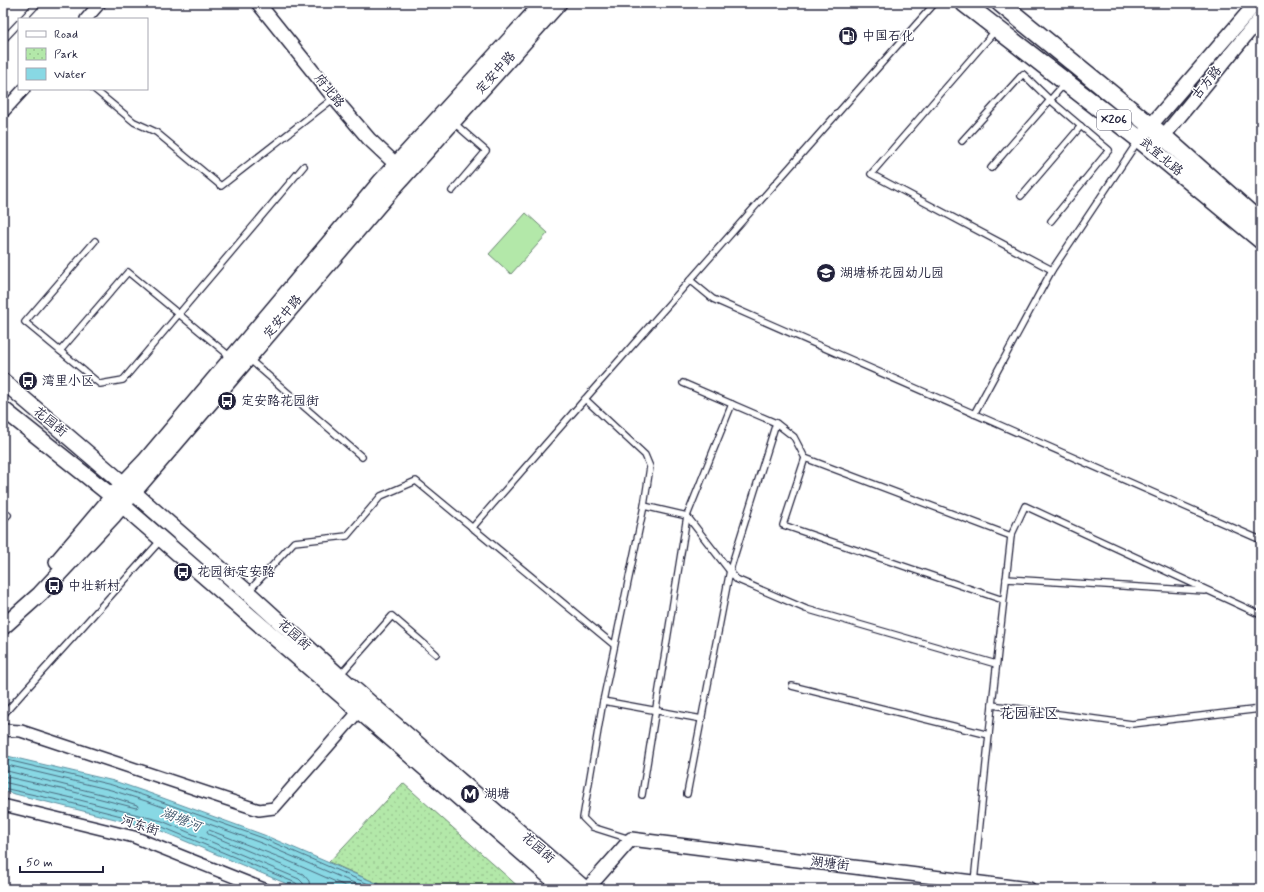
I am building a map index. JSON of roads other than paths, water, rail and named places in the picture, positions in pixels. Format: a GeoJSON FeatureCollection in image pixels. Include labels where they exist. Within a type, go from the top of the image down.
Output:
{"type":"FeatureCollection","features":[{"type":"Feature","properties":{"kind":"main road","name":"定安中路"},"geometry":{"type":"LineString","coordinates":[[128,488],[248,358],[402,169],[543,3]]}},
{"type":"Feature","properties":{"kind":"main road","name":"定安中路"},"geometry":{"type":"LineString","coordinates":[[3,628],[40,594],[118,501],[146,461],[376,187],[402,169],[453,122],[559,3]]}},
{"type":"Feature","properties":{"kind":"main road","name":"武宜北路"},"geometry":{"type":"LineString","coordinates":[[964,3],[1065,82],[1144,132],[1163,136],[1261,223]]}},
{"type":"Feature","properties":{"kind":"main road","name":"武宜北路"},"geometry":{"type":"LineString","coordinates":[[1000,3],[1144,132],[1153,150],[1261,240]]}},
{"type":"Feature","properties":{"kind":"main road","name":"花园街"},"geometry":{"type":"LineString","coordinates":[[3,381],[248,593],[339,676],[586,889]]}},
{"type":"Feature","properties":{"kind":"main road","name":"花园街"},"geometry":{"type":"LineString","coordinates":[[3,409],[118,501],[564,889]]}},
{"type":"Feature","properties":{"kind":"main road","name":"定安中路"},"geometry":{"type":"LineString","coordinates":[[3,615],[118,501]]}},
{"type":"Feature","properties":{"kind":"street"},"geometry":{"type":"LineString","coordinates":[[87,18],[100,3]]}},
{"type":"Feature","properties":{"kind":"street","name":"府北路"},"geometry":{"type":"LineString","coordinates":[[258,3],[334,98],[369,138],[402,169]]}},
{"type":"Feature","properties":{"kind":"street"},"geometry":{"type":"LineString","coordinates":[[1144,132],[1256,3]]}},
{"type":"Feature","properties":{"kind":"street","name":"古方路"},"geometry":{"type":"LineString","coordinates":[[1153,150],[1261,17]]}},
{"type":"Feature","properties":{"kind":"street"},"geometry":{"type":"LineString","coordinates":[[3,112],[23,90]]}},
{"type":"Feature","properties":{"kind":"street"},"geometry":{"type":"LineString","coordinates":[[3,730],[21,731],[259,810],[274,808],[359,711]]}},
{"type":"Feature","properties":{"kind":"street","name":"河东街"},"geometry":{"type":"LineString","coordinates":[[3,804],[134,837],[264,889]]}},
{"type":"Feature","properties":{"kind":"street"},"geometry":{"type":"LineString","coordinates":[[586,889],[630,839]]}},
{"type":"Feature","properties":{"kind":"street","name":"湖塘街"},"geometry":{"type":"LineString","coordinates":[[630,839],[1029,889]]}},
{"type":"Feature","properties":{"kind":"lane"},"geometry":{"type":"LineString","coordinates":[[24,18],[38,3]]}},
{"type":"Feature","properties":{"kind":"lane"},"geometry":{"type":"LineString","coordinates":[[472,528],[935,3]]}},
{"type":"Feature","properties":{"kind":"lane"},"geometry":{"type":"LineString","coordinates":[[3,40],[18,24]]}},
{"type":"Feature","properties":{"kind":"lane"},"geometry":{"type":"LineString","coordinates":[[997,29],[871,174],[1052,270]]}},
{"type":"Feature","properties":{"kind":"lane"},"geometry":{"type":"LineString","coordinates":[[962,141],[1023,74],[1050,100],[1109,150],[1051,221]]}},
{"type":"Feature","properties":{"kind":"lane"},"geometry":{"type":"LineString","coordinates":[[991,168],[1065,82]]}},
{"type":"Feature","properties":{"kind":"lane"},"geometry":{"type":"LineString","coordinates":[[95,90],[134,122],[156,132],[221,186],[334,98]]}},
{"type":"Feature","properties":{"kind":"lane"},"geometry":{"type":"LineString","coordinates":[[452,191],[486,151],[453,122]]}},
{"type":"Feature","properties":{"kind":"lane"},"geometry":{"type":"LineString","coordinates":[[1021,196],[1081,126]]}},
{"type":"Feature","properties":{"kind":"lane"},"geometry":{"type":"LineString","coordinates":[[974,414],[1052,270],[1144,132]]}},
{"type":"Feature","properties":{"kind":"lane"},"geometry":{"type":"LineString","coordinates":[[95,241],[25,322],[100,384],[123,380],[304,166]]}},
{"type":"Feature","properties":{"kind":"lane"},"geometry":{"type":"LineString","coordinates":[[60,351],[128,272],[232,358]]}},
{"type":"Feature","properties":{"kind":"lane"},"geometry":{"type":"LineString","coordinates":[[690,280],[713,299],[1261,540]]}},
{"type":"Feature","properties":{"kind":"lane"},"geometry":{"type":"LineString","coordinates":[[248,358],[362,457]]}},
{"type":"Feature","properties":{"kind":"lane"},"geometry":{"type":"LineString","coordinates":[[683,383],[776,423],[794,437],[805,458],[1011,536]]}},
{"type":"Feature","properties":{"kind":"lane"},"geometry":{"type":"LineString","coordinates":[[585,399],[645,455],[650,467],[644,506],[603,701],[583,818],[592,827],[630,839]]}},
{"type":"Feature","properties":{"kind":"lane"},"geometry":{"type":"LineString","coordinates":[[642,794],[687,516],[732,404]]}},
{"type":"Feature","properties":{"kind":"lane"},"geometry":{"type":"LineString","coordinates":[[688,794],[730,570],[776,423]]}},
{"type":"Feature","properties":{"kind":"lane"},"geometry":{"type":"LineString","coordinates":[[805,458],[783,525],[1004,600]]}},
{"type":"Feature","properties":{"kind":"lane"},"geometry":{"type":"LineString","coordinates":[[248,593],[294,542],[346,536],[381,496],[416,481],[614,645]]}},
{"type":"Feature","properties":{"kind":"lane"},"geometry":{"type":"LineString","coordinates":[[644,506],[687,516],[736,579],[806,609],[996,664]]}},
{"type":"Feature","properties":{"kind":"lane"},"geometry":{"type":"LineString","coordinates":[[974,882],[996,664],[1011,536],[1025,506],[1261,615]]}},
{"type":"Feature","properties":{"kind":"lane"},"geometry":{"type":"LineString","coordinates":[[3,511],[8,515],[3,520]]}},
{"type":"Feature","properties":{"kind":"lane"},"geometry":{"type":"LineString","coordinates":[[3,715],[162,540]]}},
{"type":"Feature","properties":{"kind":"lane"},"geometry":{"type":"LineString","coordinates":[[1006,579],[1209,591]]}},
{"type":"Feature","properties":{"kind":"lane"},"geometry":{"type":"LineString","coordinates":[[339,676],[392,616],[436,654]]}},
{"type":"Feature","properties":{"kind":"lane"},"geometry":{"type":"LineString","coordinates":[[792,686],[989,735]]}},
{"type":"Feature","properties":{"kind":"lane"},"geometry":{"type":"LineString","coordinates":[[603,701],[702,719]]}},
{"type":"Feature","properties":{"kind":"lane"},"geometry":{"type":"LineString","coordinates":[[992,705],[1132,724],[1261,709]]}},
{"type":"Feature","properties":{"kind":"water","name":"湖塘河"},"geometry":{"type":"Polygon","coordinates":[[[3,755],[114,781],[152,794],[264,835],[390,889],[299,889],[159,830],[3,791],[3,755]]]}},
{"type":"Feature","properties":{"kind":"place","name":"中国石化"},"geometry":{"type":"Point","coordinates":[848,36]}},
{"type":"Feature","properties":{"kind":"place","name":"湖塘桥花园幼儿园"},"geometry":{"type":"Point","coordinates":[826,273]}},
{"type":"Feature","properties":{"kind":"place","name":"湾里小区"},"geometry":{"type":"Point","coordinates":[28,381]}},
{"type":"Feature","properties":{"kind":"place","name":"定安路花园街"},"geometry":{"type":"Point","coordinates":[227,401]}},
{"type":"Feature","properties":{"kind":"place","name":"花园街定安路"},"geometry":{"type":"Point","coordinates":[183,572]}},
{"type":"Feature","properties":{"kind":"place","name":"中壮新村"},"geometry":{"type":"Point","coordinates":[54,586]}},
{"type":"Feature","properties":{"kind":"place","name":"湖塘"},"geometry":{"type":"Point","coordinates":[470,794]}},
{"type":"Feature","properties":{"kind":"district","name":"花园社区"},"geometry":{"type":"Point","coordinates":[1029,714]}}]}
